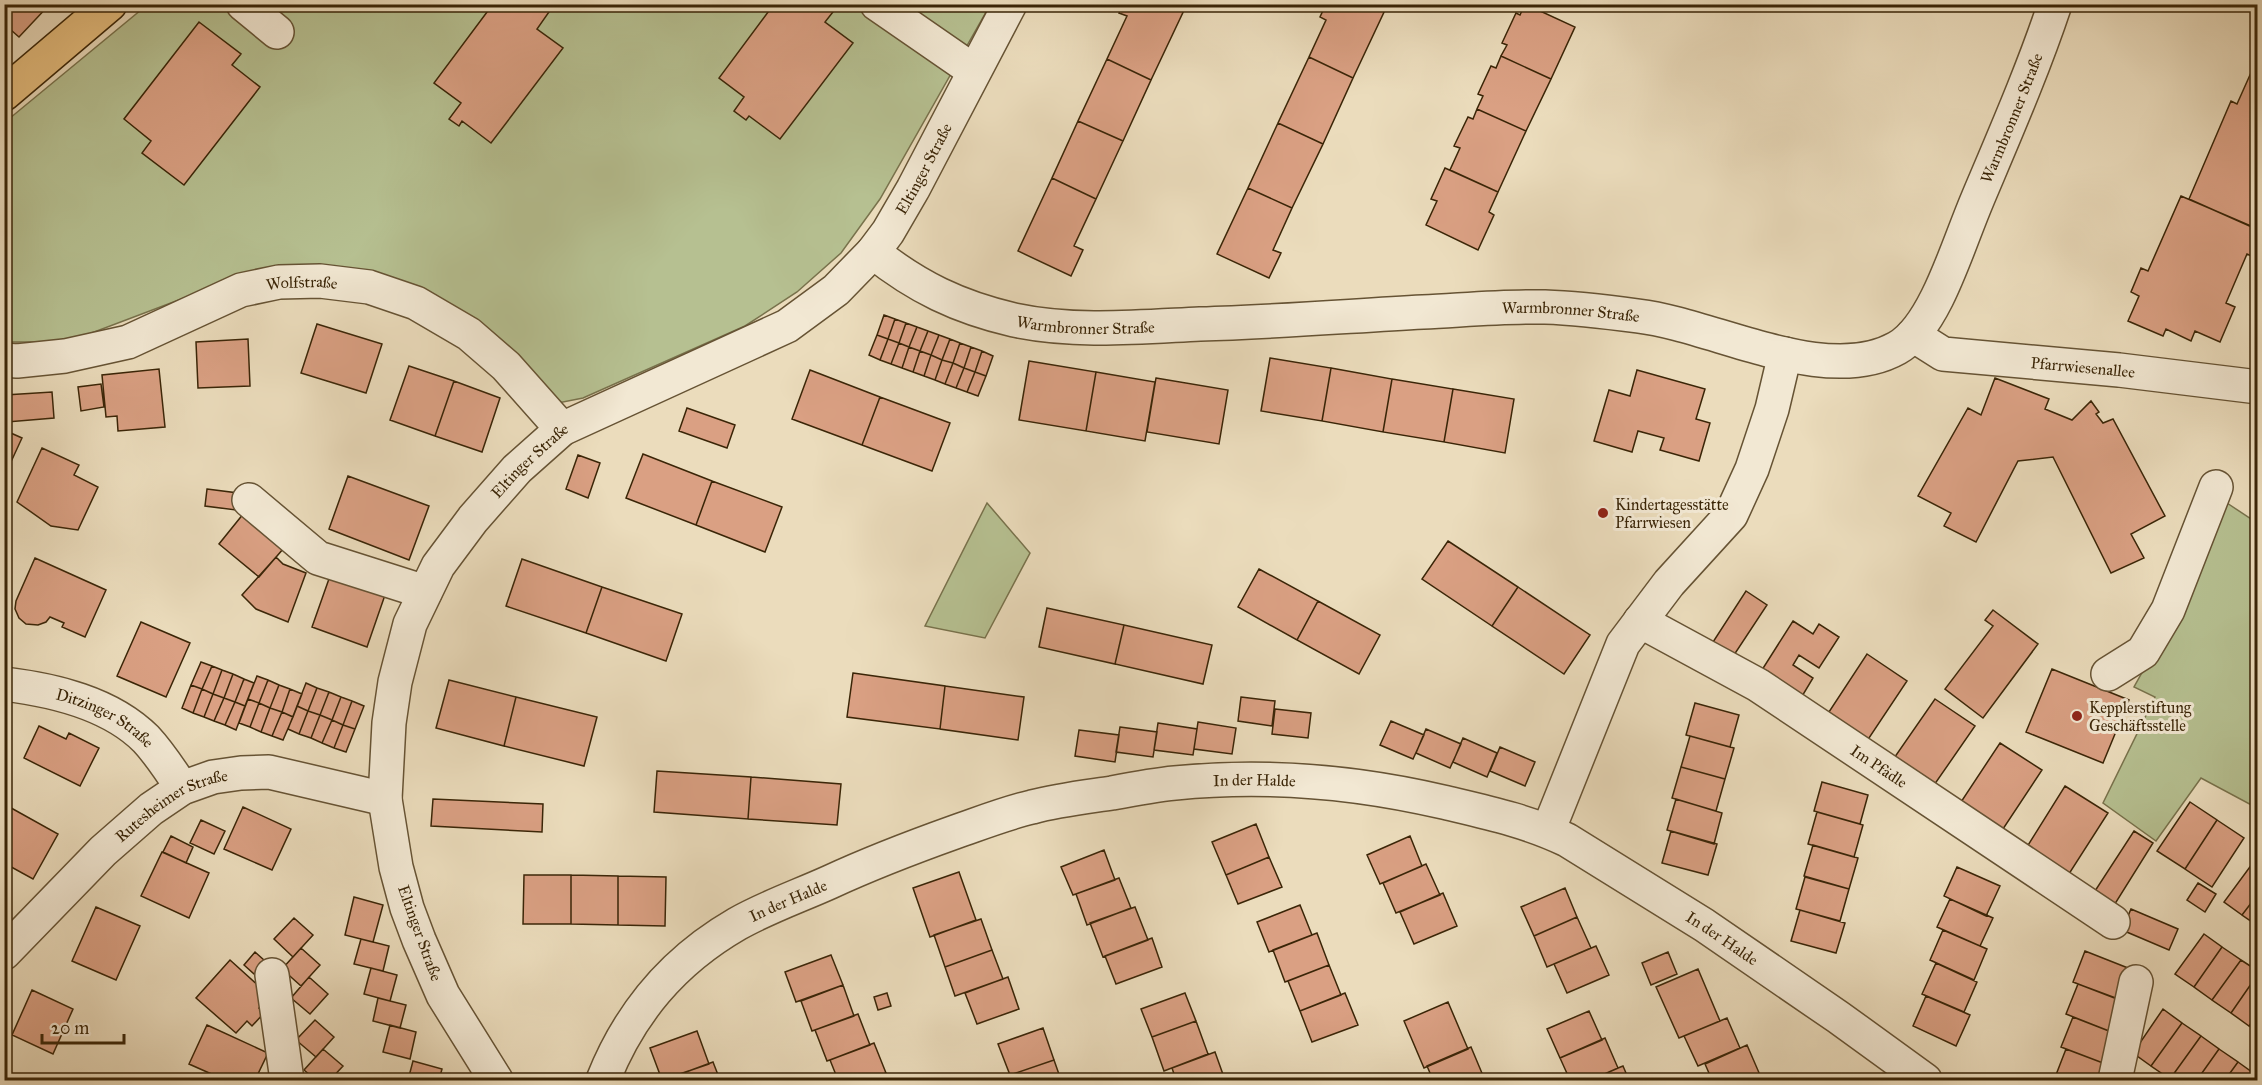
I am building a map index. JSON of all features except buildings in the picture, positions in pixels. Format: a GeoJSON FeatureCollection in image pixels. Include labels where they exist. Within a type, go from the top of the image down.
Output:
{"type":"FeatureCollection","features":[{"type":"Feature","properties":{"kind":"main road"},"geometry":{"type":"LineString","coordinates":[[4,94],[110,4]]}},
{"type":"Feature","properties":{"kind":"street"},"geometry":{"type":"LineString","coordinates":[[243,4],[277,32]]}},
{"type":"Feature","properties":{"kind":"street"},"geometry":{"type":"LineString","coordinates":[[878,4],[974,71]]}},
{"type":"Feature","properties":{"kind":"street","name":"Eltinger Straße"},"geometry":{"type":"LineString","coordinates":[[496,1080],[443,995],[419,940],[407,908],[396,867],[385,799],[389,723],[395,682],[410,624],[425,592],[438,566],[473,519],[517,469],[562,429],[787,326],[836,290],[873,252],[888,232],[1010,4]]}},
{"type":"Feature","properties":{"kind":"street","name":"Warmbronner Straße"},"geometry":{"type":"LineString","coordinates":[[873,252],[926,289],[964,305],[1014,320],[1054,326],[1094,328],[1252,323],[1546,307],[1645,317],[1702,329],[1785,354],[1823,361],[1857,360],[1896,349],[1913,335],[1936,300],[2005,134],[2055,4]]}},
{"type":"Feature","properties":{"kind":"street","name":"Wolfstraße"},"geometry":{"type":"LineString","coordinates":[[4,360],[17,361],[65,356],[128,342],[242,290],[279,282],[320,281],[369,287],[416,303],[468,334],[506,366],[562,429]]}},
{"type":"Feature","properties":{"kind":"street","name":"Pfarrwiesenallee"},"geometry":{"type":"LineString","coordinates":[[1913,335],[1944,354],[2119,370],[2258,387]]}},
{"type":"Feature","properties":{"kind":"street"},"geometry":{"type":"LineString","coordinates":[[1548,831],[1623,644],[1670,583],[1731,515],[1752,469],[1772,409],[1785,354]]}},
{"type":"Feature","properties":{"kind":"street"},"geometry":{"type":"LineString","coordinates":[[2108,674],[2143,652],[2168,610],[2216,487]]}},
{"type":"Feature","properties":{"kind":"street"},"geometry":{"type":"LineString","coordinates":[[249,500],[318,558],[425,592]]}},
{"type":"Feature","properties":{"kind":"street","name":"Im Pfädle"},"geometry":{"type":"LineString","coordinates":[[1640,621],[1758,685],[2113,922]]}},
{"type":"Feature","properties":{"kind":"street","name":"Ditzinger Straße"},"geometry":{"type":"LineString","coordinates":[[4,684],[70,696],[130,725],[166,763],[182,788]]}},
{"type":"Feature","properties":{"kind":"street","name":"Rutesheimer Straße"},"geometry":{"type":"LineString","coordinates":[[4,953],[103,850],[151,810],[182,788],[213,777],[269,772],[385,799]]}},
{"type":"Feature","properties":{"kind":"street","name":"In der Halde"},"geometry":{"type":"LineString","coordinates":[[603,1080],[635,1016],[650,995],[709,941],[749,918],[875,861],[1034,806],[1176,783],[1256,780],[1325,783],[1414,795],[1490,813],[1548,831],[1567,840],[1704,925],[1925,1080]]}},
{"type":"Feature","properties":{"kind":"street"},"geometry":{"type":"LineString","coordinates":[[272,975],[288,1080]]}},
{"type":"Feature","properties":{"kind":"street"},"geometry":{"type":"LineString","coordinates":[[2115,1080],[2136,982]]}},
{"type":"Feature","properties":{"kind":"green space"},"geometry":{"type":"Polygon","coordinates":[[[147,5],[990,5],[880,199],[841,253],[797,292],[745,326],[583,398],[558,403],[475,319],[423,288],[373,273],[184,298],[81,337],[42,342],[5,342],[4,123],[147,5]]]}},
{"type":"Feature","properties":{"kind":"green space"},"geometry":{"type":"Polygon","coordinates":[[[987,503],[1030,553],[985,638],[925,626],[987,503]]]}},
{"type":"Feature","properties":{"kind":"green space"},"geometry":{"type":"Polygon","coordinates":[[[2227,503],[2257,523],[2257,808],[2201,778],[2156,841],[2103,803],[2155,697],[2134,687],[2183,599],[2227,503]]]}},
{"type":"Feature","properties":{"kind":"place","name":"Kindertagesstätte Pfarrwiesen"},"geometry":{"type":"Point","coordinates":[1603,513]}},
{"type":"Feature","properties":{"kind":"place","name":"Kepplerstiftung Geschäftsstelle"},"geometry":{"type":"Point","coordinates":[2077,716]}}]}
